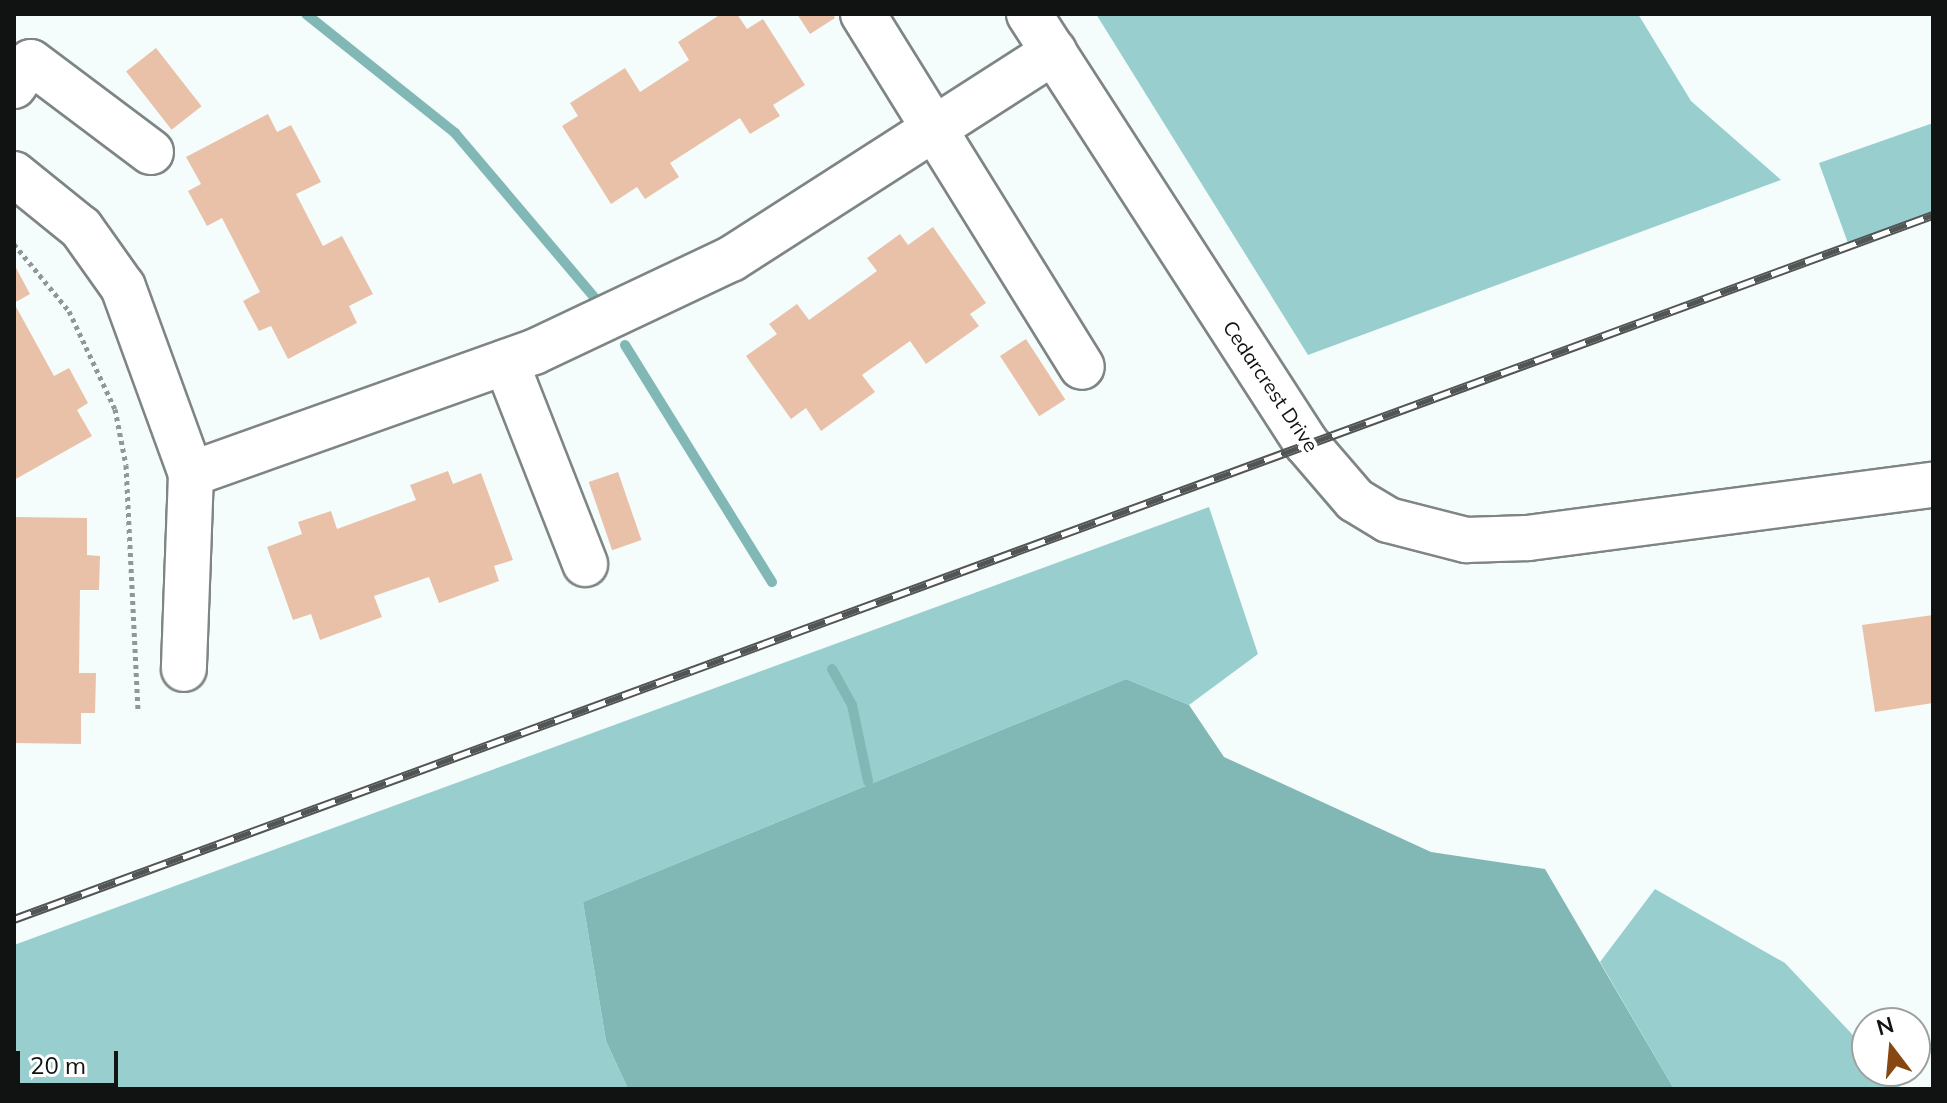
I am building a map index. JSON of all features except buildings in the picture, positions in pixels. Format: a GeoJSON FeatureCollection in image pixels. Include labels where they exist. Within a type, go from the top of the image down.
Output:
{"type":"FeatureCollection","features":[{"type":"Feature","properties":{"kind":"street"},"geometry":{"type":"LineString","coordinates":[[863,14],[1082,367]]}},
{"type":"Feature","properties":{"kind":"street","name":"Cedarcrest Drive"},"geometry":{"type":"LineString","coordinates":[[1029,14],[1306,443],[1355,500],[1388,520],[1466,540],[1528,538],[1933,485]]}},
{"type":"Feature","properties":{"kind":"street"},"geometry":{"type":"LineString","coordinates":[[191,474],[506,362],[731,259],[933,124],[1054,52]]}},
{"type":"Feature","properties":{"kind":"street"},"geometry":{"type":"LineString","coordinates":[[14,86],[31,62],[151,152]]}},
{"type":"Feature","properties":{"kind":"street"},"geometry":{"type":"LineString","coordinates":[[14,174],[81,228],[123,287],[191,474],[184,669]]}},
{"type":"Feature","properties":{"kind":"street"},"geometry":{"type":"LineString","coordinates":[[506,362],[585,564]]}},
{"type":"Feature","properties":{"kind":"path"},"geometry":{"type":"LineString","coordinates":[[14,244],[69,311],[115,409],[126,465],[138,711]]}},
{"type":"Feature","properties":{"kind":"shaded area"},"geometry":{"type":"Polygon","coordinates":[[[1096,14],[1638,14],[1691,101],[1781,180],[1308,355],[1096,14]]]}},
{"type":"Feature","properties":{"kind":"shaded area"},"geometry":{"type":"Polygon","coordinates":[[[1933,123],[1933,215],[1849,246],[1819,163],[1933,123]]]}},
{"type":"Feature","properties":{"kind":"shaded area"},"geometry":{"type":"Polygon","coordinates":[[[1209,507],[1258,654],[1189,705],[1126,679],[583,902],[606,1041],[628,1089],[14,1089],[14,945],[1209,507]]]}},
{"type":"Feature","properties":{"kind":"shaded area"},"geometry":{"type":"Polygon","coordinates":[[[1126,679],[1189,705],[1224,757],[1431,852],[1545,869],[1674,1089],[628,1089],[606,1041],[583,902],[1126,679]]]}},
{"type":"Feature","properties":{"kind":"shaded area"},"geometry":{"type":"Polygon","coordinates":[[[1655,889],[1785,963],[1851,1033],[1851,1087],[1902,1089],[1674,1089],[1600,962],[1655,889]]]}},
{"type":"Feature","properties":{"kind":"waterway"},"geometry":{"type":"LineString","coordinates":[[306,14],[455,133],[593,296]]}},
{"type":"Feature","properties":{"kind":"waterway"},"geometry":{"type":"LineString","coordinates":[[625,345],[772,582]]}},
{"type":"Feature","properties":{"kind":"waterway"},"geometry":{"type":"LineString","coordinates":[[832,669],[852,705],[868,781]]}},
{"type":"Feature","properties":{"kind":"railway"},"geometry":{"type":"LineString","coordinates":[[14,919],[1933,215]]}}]}
